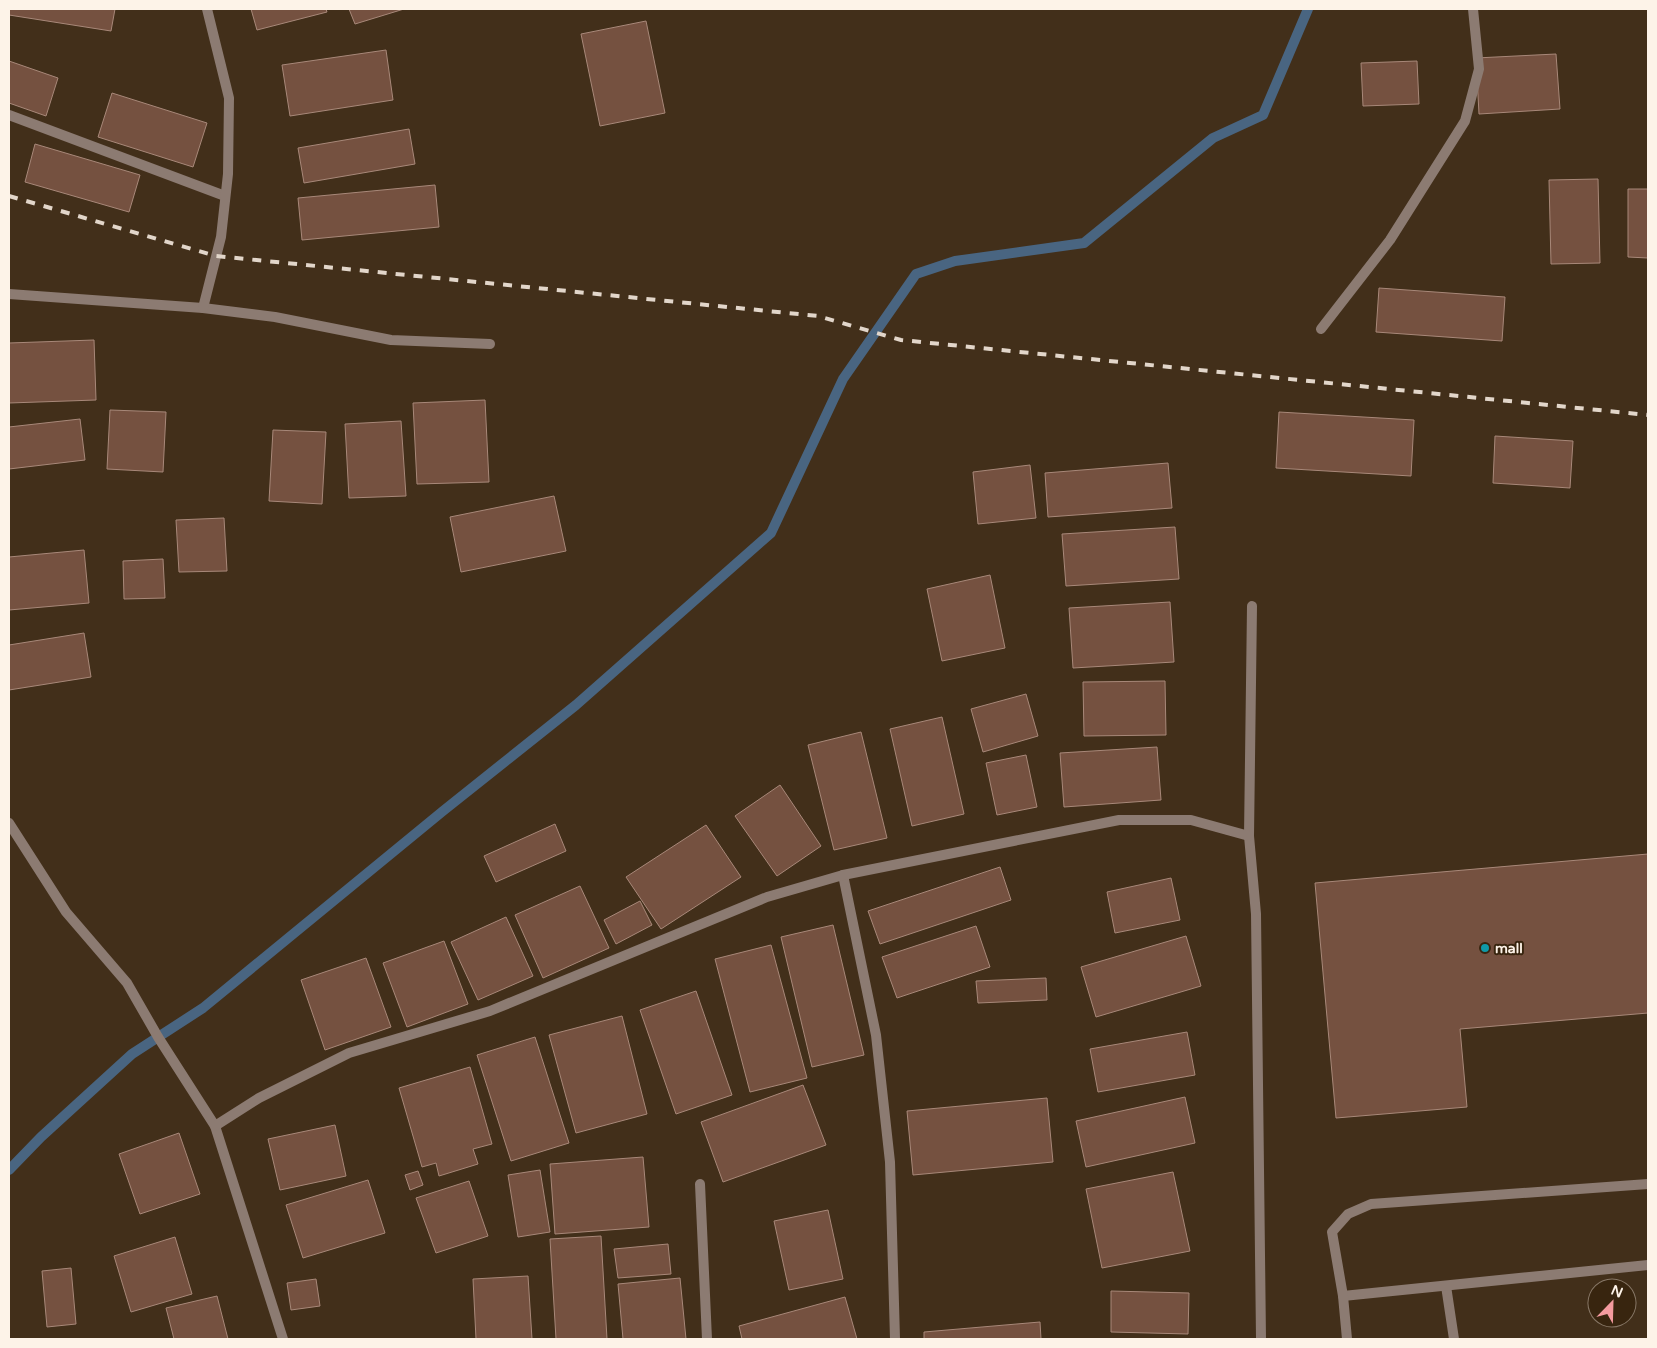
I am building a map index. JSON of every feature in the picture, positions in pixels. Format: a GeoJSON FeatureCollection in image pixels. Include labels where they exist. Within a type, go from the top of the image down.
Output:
{"type":"FeatureCollection","features":[{"type":"Feature","properties":{"kind":"street"},"geometry":{"type":"LineString","coordinates":[[203,308],[221,237],[228,174],[229,98],[207,9]]}},
{"type":"Feature","properties":{"kind":"street"},"geometry":{"type":"LineString","coordinates":[[1321,329],[1390,240],[1465,121],[1479,69],[1473,9]]}},
{"type":"Feature","properties":{"kind":"street"},"geometry":{"type":"LineString","coordinates":[[9,115],[225,196]]}},
{"type":"Feature","properties":{"kind":"street"},"geometry":{"type":"LineString","coordinates":[[9,294],[203,308],[275,317],[392,340],[490,344]]}},
{"type":"Feature","properties":{"kind":"street"},"geometry":{"type":"LineString","coordinates":[[1252,606],[1249,836],[1256,914],[1261,1339]]}},
{"type":"Feature","properties":{"kind":"street"},"geometry":{"type":"LineString","coordinates":[[215,1126],[259,1098],[349,1052],[490,1010],[767,897],[843,875],[1035,835],[1119,820],[1192,820],[1249,836]]}},
{"type":"Feature","properties":{"kind":"street"},"geometry":{"type":"LineString","coordinates":[[9,823],[66,912],[127,984],[158,1038],[215,1126],[283,1339]]}},
{"type":"Feature","properties":{"kind":"street"},"geometry":{"type":"LineString","coordinates":[[843,875],[876,1035],[890,1162],[895,1339]]}},
{"type":"Feature","properties":{"kind":"street"},"geometry":{"type":"LineString","coordinates":[[700,1184],[707,1339]]}},
{"type":"Feature","properties":{"kind":"street"},"geometry":{"type":"LineString","coordinates":[[1347,1339],[1343,1296],[1332,1232],[1348,1214],[1371,1204],[1648,1184]]}},
{"type":"Feature","properties":{"kind":"street"},"geometry":{"type":"LineString","coordinates":[[1343,1296],[1648,1266]]}},
{"type":"Feature","properties":{"kind":"street"},"geometry":{"type":"LineString","coordinates":[[1446,1286],[1454,1339]]}},
{"type":"Feature","properties":{"kind":"building"},"geometry":{"type":"Polygon","coordinates":[[[9,9],[115,9],[111,31],[9,15],[9,9]]]}},
{"type":"Feature","properties":{"kind":"building"},"geometry":{"type":"Polygon","coordinates":[[[251,9],[326,9],[327,12],[257,30],[251,9]]]}},
{"type":"Feature","properties":{"kind":"building"},"geometry":{"type":"Polygon","coordinates":[[[349,9],[404,9],[355,24],[349,9]]]}},
{"type":"Feature","properties":{"kind":"building"},"geometry":{"type":"Polygon","coordinates":[[[646,21],[665,113],[600,126],[581,34],[646,21]]]}},
{"type":"Feature","properties":{"kind":"building"},"geometry":{"type":"Polygon","coordinates":[[[386,50],[393,100],[290,116],[282,65],[386,50]]]}},
{"type":"Feature","properties":{"kind":"building"},"geometry":{"type":"Polygon","coordinates":[[[1556,54],[1560,109],[1479,114],[1476,58],[1556,54]]]}},
{"type":"Feature","properties":{"kind":"building"},"geometry":{"type":"Polygon","coordinates":[[[9,61],[58,78],[46,116],[9,103],[9,61]]]}},
{"type":"Feature","properties":{"kind":"building"},"geometry":{"type":"Polygon","coordinates":[[[1417,61],[1419,104],[1363,106],[1361,63],[1417,61]]]}},
{"type":"Feature","properties":{"kind":"building"},"geometry":{"type":"Polygon","coordinates":[[[112,93],[207,123],[193,167],[98,137],[112,93]]]}},
{"type":"Feature","properties":{"kind":"building"},"geometry":{"type":"Polygon","coordinates":[[[409,129],[415,164],[304,183],[298,148],[409,129]]]}},
{"type":"Feature","properties":{"kind":"building"},"geometry":{"type":"Polygon","coordinates":[[[35,144],[140,175],[129,212],[25,182],[35,144]]]}},
{"type":"Feature","properties":{"kind":"building"},"geometry":{"type":"Polygon","coordinates":[[[1598,179],[1600,263],[1551,264],[1549,180],[1598,179]]]}},
{"type":"Feature","properties":{"kind":"building"},"geometry":{"type":"Polygon","coordinates":[[[435,185],[439,227],[302,240],[298,198],[435,185]]]}},
{"type":"Feature","properties":{"kind":"building"},"geometry":{"type":"Polygon","coordinates":[[[1628,189],[1648,189],[1648,258],[1628,257],[1628,189]]]}},
{"type":"Feature","properties":{"kind":"building"},"geometry":{"type":"Polygon","coordinates":[[[1379,288],[1505,297],[1502,341],[1376,332],[1379,288]]]}},
{"type":"Feature","properties":{"kind":"building"},"geometry":{"type":"Polygon","coordinates":[[[94,340],[96,400],[9,403],[9,343],[94,340]]]}},
{"type":"Feature","properties":{"kind":"building"},"geometry":{"type":"Polygon","coordinates":[[[485,400],[489,482],[417,484],[413,403],[485,400]]]}},
{"type":"Feature","properties":{"kind":"building"},"geometry":{"type":"Polygon","coordinates":[[[110,410],[166,412],[163,472],[107,469],[110,410]]]}},
{"type":"Feature","properties":{"kind":"building"},"geometry":{"type":"Polygon","coordinates":[[[1279,412],[1414,420],[1411,476],[1276,468],[1279,412]]]}},
{"type":"Feature","properties":{"kind":"building"},"geometry":{"type":"Polygon","coordinates":[[[80,419],[85,460],[9,469],[9,427],[80,419]]]}},
{"type":"Feature","properties":{"kind":"building"},"geometry":{"type":"Polygon","coordinates":[[[401,421],[406,496],[349,498],[345,424],[401,421]]]}},
{"type":"Feature","properties":{"kind":"building"},"geometry":{"type":"Polygon","coordinates":[[[273,430],[326,432],[322,504],[269,501],[273,430]]]}},
{"type":"Feature","properties":{"kind":"building"},"geometry":{"type":"Polygon","coordinates":[[[1495,436],[1573,441],[1570,488],[1493,483],[1495,436]]]}},
{"type":"Feature","properties":{"kind":"building"},"geometry":{"type":"Polygon","coordinates":[[[1168,463],[1172,508],[1048,517],[1045,473],[1168,463]]]}},
{"type":"Feature","properties":{"kind":"building"},"geometry":{"type":"Polygon","coordinates":[[[1030,465],[1036,518],[978,524],[973,472],[1030,465]]]}},
{"type":"Feature","properties":{"kind":"building"},"geometry":{"type":"Polygon","coordinates":[[[554,496],[566,551],[461,572],[450,517],[554,496]]]}},
{"type":"Feature","properties":{"kind":"building"},"geometry":{"type":"Polygon","coordinates":[[[224,518],[227,571],[179,572],[176,520],[224,518]]]}},
{"type":"Feature","properties":{"kind":"building"},"geometry":{"type":"Polygon","coordinates":[[[1175,527],[1179,579],[1066,586],[1062,534],[1175,527]]]}},
{"type":"Feature","properties":{"kind":"building"},"geometry":{"type":"Polygon","coordinates":[[[84,550],[89,603],[9,610],[9,557],[84,550]]]}},
{"type":"Feature","properties":{"kind":"building"},"geometry":{"type":"Polygon","coordinates":[[[163,559],[165,598],[124,599],[123,561],[163,559]]]}},
{"type":"Feature","properties":{"kind":"building"},"geometry":{"type":"Polygon","coordinates":[[[990,575],[1005,648],[942,661],[927,589],[990,575]]]}},
{"type":"Feature","properties":{"kind":"building"},"geometry":{"type":"Polygon","coordinates":[[[1170,602],[1174,662],[1073,668],[1069,608],[1170,602]]]}},
{"type":"Feature","properties":{"kind":"building"},"geometry":{"type":"Polygon","coordinates":[[[84,633],[91,677],[9,690],[9,645],[84,633]]]}},
{"type":"Feature","properties":{"kind":"building"},"geometry":{"type":"Polygon","coordinates":[[[1165,681],[1166,735],[1084,736],[1083,682],[1165,681]]]}},
{"type":"Feature","properties":{"kind":"building"},"geometry":{"type":"Polygon","coordinates":[[[1026,694],[1038,736],[983,752],[971,709],[1026,694]]]}},
{"type":"Feature","properties":{"kind":"building"},"geometry":{"type":"Polygon","coordinates":[[[942,717],[964,814],[912,826],[890,729],[942,717]]]}},
{"type":"Feature","properties":{"kind":"building"},"geometry":{"type":"Polygon","coordinates":[[[861,732],[887,838],[834,850],[808,745],[861,732]]]}},
{"type":"Feature","properties":{"kind":"building"},"geometry":{"type":"Polygon","coordinates":[[[1157,747],[1161,800],[1064,807],[1060,753],[1157,747]]]}},
{"type":"Feature","properties":{"kind":"building"},"geometry":{"type":"Polygon","coordinates":[[[1026,755],[1037,807],[997,815],[986,763],[1026,755]]]}},
{"type":"Feature","properties":{"kind":"building"},"geometry":{"type":"Polygon","coordinates":[[[780,785],[821,846],[777,876],[735,816],[780,785]]]}},
{"type":"Feature","properties":{"kind":"building"},"geometry":{"type":"Polygon","coordinates":[[[555,824],[566,851],[496,882],[484,856],[555,824]]]}},
{"type":"Feature","properties":{"kind":"building"},"geometry":{"type":"Polygon","coordinates":[[[706,825],[741,877],[661,929],[626,877],[706,825]]]}},
{"type":"Feature","properties":{"kind":"building","name":"mall"},"geometry":{"type":"Polygon","coordinates":[[[1648,854],[1648,1013],[1460,1029],[1467,1107],[1336,1118],[1315,883],[1648,854]]]}},
{"type":"Feature","properties":{"kind":"building"},"geometry":{"type":"Polygon","coordinates":[[[1000,867],[1011,900],[880,944],[868,911],[1000,867]]]}},
{"type":"Feature","properties":{"kind":"building"},"geometry":{"type":"Polygon","coordinates":[[[1171,878],[1180,920],[1115,933],[1107,892],[1171,878]]]}},
{"type":"Feature","properties":{"kind":"building"},"geometry":{"type":"Polygon","coordinates":[[[580,886],[609,948],[543,978],[515,915],[580,886]]]}},
{"type":"Feature","properties":{"kind":"building"},"geometry":{"type":"Polygon","coordinates":[[[640,901],[652,925],[616,944],[604,920],[640,901]]]}},
{"type":"Feature","properties":{"kind":"building"},"geometry":{"type":"Polygon","coordinates":[[[506,917],[533,976],[478,1000],[451,942],[506,917]]]}},
{"type":"Feature","properties":{"kind":"building"},"geometry":{"type":"Polygon","coordinates":[[[833,925],[864,1055],[812,1067],[781,937],[833,925]]]}},
{"type":"Feature","properties":{"kind":"building"},"geometry":{"type":"Polygon","coordinates":[[[976,926],[990,967],[897,998],[882,957],[976,926]]]}},
{"type":"Feature","properties":{"kind":"building"},"geometry":{"type":"Polygon","coordinates":[[[1186,936],[1201,986],[1096,1017],[1081,967],[1186,936]]]}},
{"type":"Feature","properties":{"kind":"building"},"geometry":{"type":"Polygon","coordinates":[[[444,941],[468,1004],[407,1027],[383,963],[444,941]]]}},
{"type":"Feature","properties":{"kind":"building"},"geometry":{"type":"Polygon","coordinates":[[[771,945],[807,1078],[750,1092],[715,959],[771,945]]]}},
{"type":"Feature","properties":{"kind":"building"},"geometry":{"type":"Polygon","coordinates":[[[366,958],[391,1027],[325,1050],[301,980],[366,958]]]}},
{"type":"Feature","properties":{"kind":"building"},"geometry":{"type":"Polygon","coordinates":[[[1046,978],[1047,1000],[978,1003],[976,981],[1046,978]]]}},
{"type":"Feature","properties":{"kind":"building"},"geometry":{"type":"Polygon","coordinates":[[[696,991],[732,1095],[676,1114],[640,1010],[696,991]]]}},
{"type":"Feature","properties":{"kind":"building"},"geometry":{"type":"Polygon","coordinates":[[[622,1016],[647,1114],[576,1133],[549,1035],[622,1016]]]}},
{"type":"Feature","properties":{"kind":"building"},"geometry":{"type":"Polygon","coordinates":[[[1187,1032],[1195,1075],[1098,1092],[1090,1049],[1187,1032]]]}},
{"type":"Feature","properties":{"kind":"building"},"geometry":{"type":"Polygon","coordinates":[[[535,1037],[569,1143],[511,1161],[477,1055],[535,1037]]]}},
{"type":"Feature","properties":{"kind":"building"},"geometry":{"type":"Polygon","coordinates":[[[470,1067],[492,1144],[473,1149],[478,1164],[439,1176],[436,1163],[422,1167],[399,1088],[470,1067]]]}},
{"type":"Feature","properties":{"kind":"building"},"geometry":{"type":"Polygon","coordinates":[[[803,1085],[826,1145],[723,1182],[701,1122],[803,1085]]]}},
{"type":"Feature","properties":{"kind":"building"},"geometry":{"type":"Polygon","coordinates":[[[1185,1097],[1195,1143],[1086,1167],[1076,1121],[1185,1097]]]}},
{"type":"Feature","properties":{"kind":"building"},"geometry":{"type":"Polygon","coordinates":[[[1047,1098],[1053,1162],[913,1175],[907,1111],[1047,1098]]]}},
{"type":"Feature","properties":{"kind":"building"},"geometry":{"type":"Polygon","coordinates":[[[335,1125],[346,1176],[280,1190],[268,1139],[335,1125]]]}},
{"type":"Feature","properties":{"kind":"building"},"geometry":{"type":"Polygon","coordinates":[[[179,1133],[200,1194],[140,1214],[119,1154],[179,1133]]]}},
{"type":"Feature","properties":{"kind":"building"},"geometry":{"type":"Polygon","coordinates":[[[643,1157],[649,1227],[555,1234],[550,1164],[643,1157]]]}},
{"type":"Feature","properties":{"kind":"building"},"geometry":{"type":"Polygon","coordinates":[[[540,1170],[550,1232],[518,1237],[508,1175],[540,1170]]]}},
{"type":"Feature","properties":{"kind":"building"},"geometry":{"type":"Polygon","coordinates":[[[418,1171],[423,1185],[410,1190],[405,1175],[418,1171]]]}},
{"type":"Feature","properties":{"kind":"building"},"geometry":{"type":"Polygon","coordinates":[[[1173,1172],[1190,1251],[1102,1268],[1086,1189],[1173,1172]]]}},
{"type":"Feature","properties":{"kind":"building"},"geometry":{"type":"Polygon","coordinates":[[[368,1180],[385,1233],[303,1258],[286,1205],[368,1180]]]}},
{"type":"Feature","properties":{"kind":"building"},"geometry":{"type":"Polygon","coordinates":[[[469,1181],[488,1236],[436,1253],[416,1198],[469,1181]]]}},
{"type":"Feature","properties":{"kind":"building"},"geometry":{"type":"Polygon","coordinates":[[[828,1210],[843,1279],[789,1290],[774,1221],[828,1210]]]}},
{"type":"Feature","properties":{"kind":"building"},"geometry":{"type":"Polygon","coordinates":[[[601,1236],[607,1339],[556,1339],[550,1239],[601,1236]]]}},
{"type":"Feature","properties":{"kind":"building"},"geometry":{"type":"Polygon","coordinates":[[[175,1237],[192,1294],[131,1312],[114,1256],[175,1237]]]}},
{"type":"Feature","properties":{"kind":"building"},"geometry":{"type":"Polygon","coordinates":[[[668,1244],[671,1274],[618,1278],[614,1249],[668,1244]]]}},
{"type":"Feature","properties":{"kind":"building"},"geometry":{"type":"Polygon","coordinates":[[[71,1268],[76,1324],[47,1327],[42,1271],[71,1268]]]}},
{"type":"Feature","properties":{"kind":"building"},"geometry":{"type":"Polygon","coordinates":[[[528,1276],[532,1339],[476,1339],[473,1279],[528,1276]]]}},
{"type":"Feature","properties":{"kind":"building"},"geometry":{"type":"Polygon","coordinates":[[[680,1278],[686,1339],[623,1339],[618,1284],[680,1278]]]}},
{"type":"Feature","properties":{"kind":"building"},"geometry":{"type":"Polygon","coordinates":[[[316,1279],[320,1306],[291,1310],[287,1283],[316,1279]]]}},
{"type":"Feature","properties":{"kind":"building"},"geometry":{"type":"Polygon","coordinates":[[[1111,1291],[1189,1293],[1188,1334],[1111,1332],[1111,1291]]]}},
{"type":"Feature","properties":{"kind":"building"},"geometry":{"type":"Polygon","coordinates":[[[217,1296],[228,1339],[174,1339],[166,1308],[217,1296]]]}},
{"type":"Feature","properties":{"kind":"building"},"geometry":{"type":"Polygon","coordinates":[[[845,1297],[857,1339],[742,1339],[739,1326],[845,1297]]]}},
{"type":"Feature","properties":{"kind":"building"},"geometry":{"type":"Polygon","coordinates":[[[1040,1322],[1041,1339],[924,1339],[924,1332],[1040,1322]]]}},
{"type":"Feature","properties":{"kind":"waterway"},"geometry":{"type":"LineString","coordinates":[[9,1170],[41,1137],[132,1054],[203,1008],[443,811],[576,705],[771,533],[843,379],[916,274],[955,261],[1084,243],[1213,138],[1263,115],[1308,9]]}},
{"type":"Feature","properties":{"kind":"railway"},"geometry":{"type":"LineString","coordinates":[[9,196],[216,256],[818,316],[901,340],[1648,415]]}},
{"type":"Feature","properties":{"kind":"place","name":"mall"},"geometry":{"type":"Point","coordinates":[1485,948]}}]}
